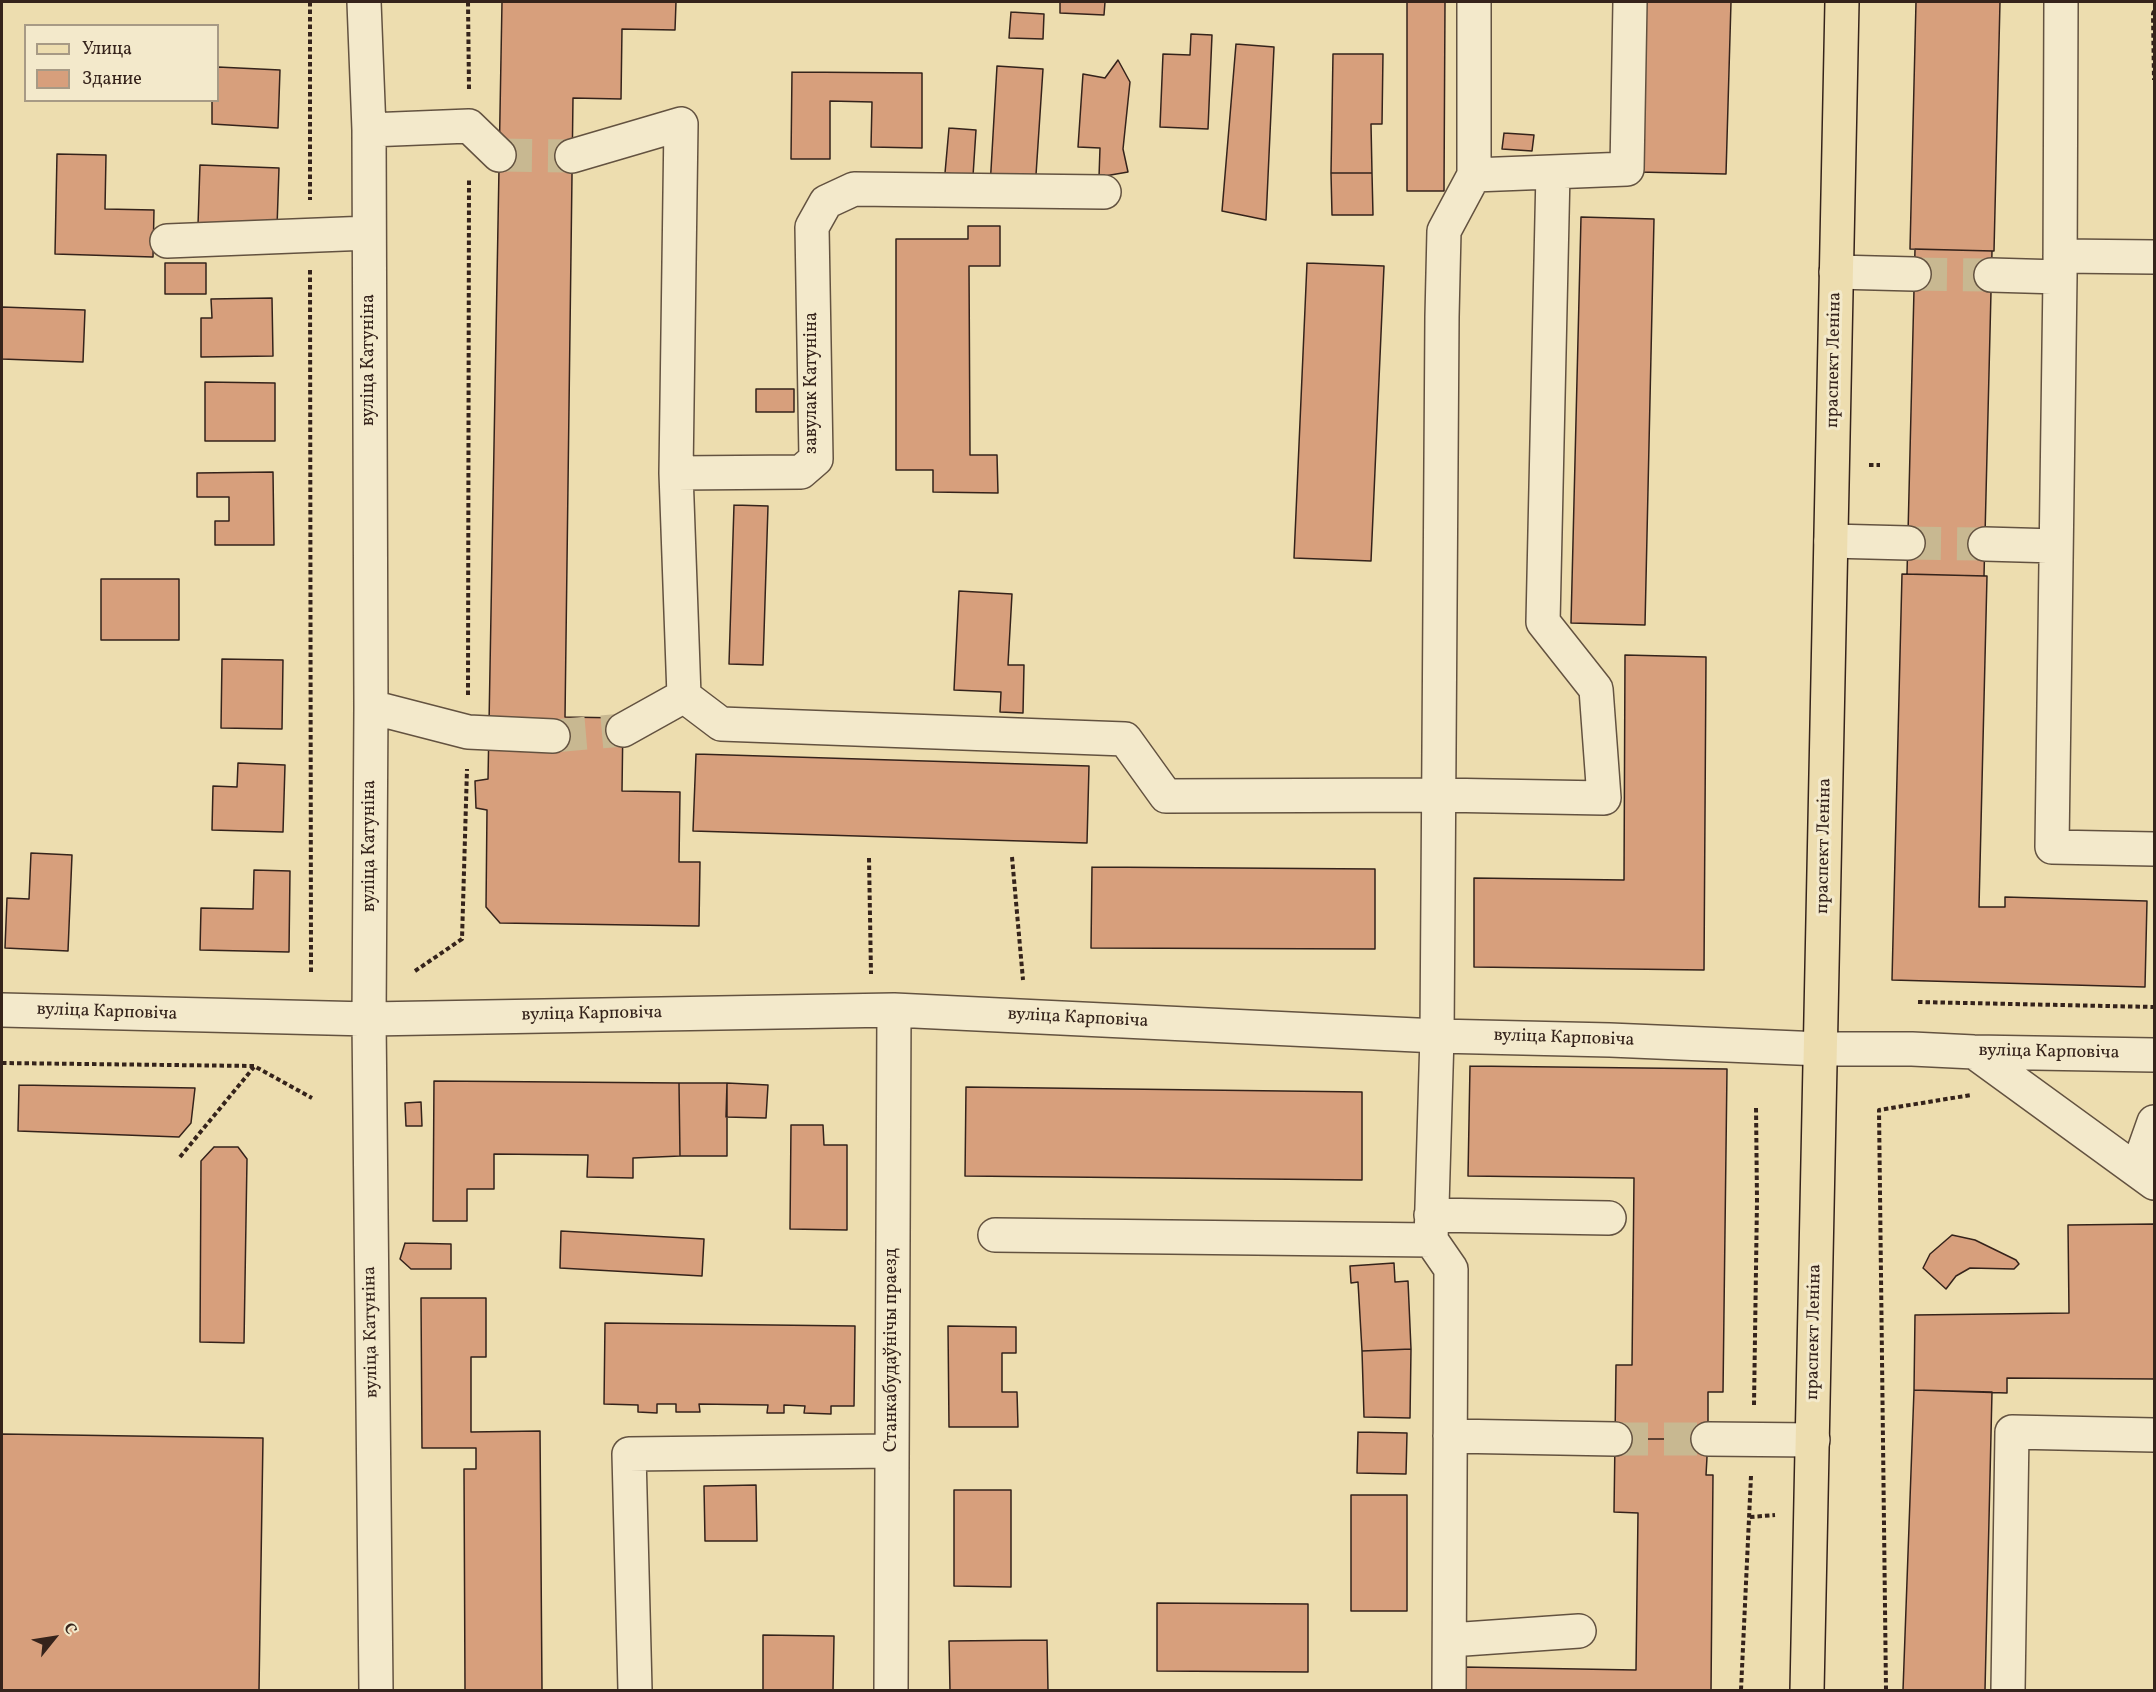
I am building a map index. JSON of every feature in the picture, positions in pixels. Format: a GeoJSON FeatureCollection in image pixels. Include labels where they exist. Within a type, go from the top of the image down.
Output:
{"type":"FeatureCollection","features":[{"type":"Feature","properties":{"kind":"main road","name":"праспект Леніна"},"geometry":{"type":"LineString","coordinates":[[1808,1690],[1842,2]]}},
{"type":"Feature","properties":{"kind":"street","name":"вуліца Катуніна"},"geometry":{"type":"LineString","coordinates":[[364,2],[369,130],[371,707],[369,1020],[376,1690]]}},
{"type":"Feature","properties":{"kind":"street"},"geometry":{"type":"LineString","coordinates":[[1449,1690],[1451,1269],[1431,1227],[1437,1036],[1442,329],[1444,231],[1474,176],[1474,2]]}},
{"type":"Feature","properties":{"kind":"street"},"geometry":{"type":"LineString","coordinates":[[1474,176],[1627,169],[1630,2]]}},
{"type":"Feature","properties":{"kind":"street"},"geometry":{"type":"LineString","coordinates":[[2061,2],[2060,266],[2052,847],[2154,849]]}},
{"type":"Feature","properties":{"kind":"street"},"geometry":{"type":"LineString","coordinates":[[572,156],[681,124],[676,473],[684,696]]}},
{"type":"Feature","properties":{"kind":"street"},"geometry":{"type":"LineString","coordinates":[[369,130],[469,126],[499,155]]}},
{"type":"Feature","properties":{"kind":"street"},"geometry":{"type":"LineString","coordinates":[[684,696],[721,724],[1125,739],[1166,796],[1438,795],[1604,798],[1596,689],[1543,622],[1553,172]]}},
{"type":"Feature","properties":{"kind":"street","name":"завулак Катуніна"},"geometry":{"type":"LineString","coordinates":[[676,473],[801,472],[816,459],[812,227],[826,202],[854,189],[1104,192]]}},
{"type":"Feature","properties":{"kind":"street"},"geometry":{"type":"LineString","coordinates":[[167,241],[369,233]]}},
{"type":"Feature","properties":{"kind":"street"},"geometry":{"type":"LineString","coordinates":[[1991,275],[2154,257]]}},
{"type":"Feature","properties":{"kind":"street"},"geometry":{"type":"LineString","coordinates":[[1836,272],[1914,274]]}},
{"type":"Feature","properties":{"kind":"street"},"geometry":{"type":"LineString","coordinates":[[1831,541],[1908,543]]}},
{"type":"Feature","properties":{"kind":"street"},"geometry":{"type":"LineString","coordinates":[[1985,544],[2056,546]]}},
{"type":"Feature","properties":{"kind":"street"},"geometry":{"type":"LineString","coordinates":[[624,730],[684,696]]}},
{"type":"Feature","properties":{"kind":"street"},"geometry":{"type":"LineString","coordinates":[[371,707],[468,732],[553,736]]}},
{"type":"Feature","properties":{"kind":"street","name":"вуліца Карповіча"},"geometry":{"type":"LineString","coordinates":[[2,1010],[369,1020],[883,1010],[1437,1036],[1610,1040],[1821,1049],[2154,1055]]}},
{"type":"Feature","properties":{"kind":"street","name":"Станкабудаўнічы праезд"},"geometry":{"type":"LineString","coordinates":[[883,1010],[892,1451],[891,1690]]}},
{"type":"Feature","properties":{"kind":"street"},"geometry":{"type":"LineString","coordinates":[[1974,1052],[2146,1176],[2154,1122]]}},
{"type":"Feature","properties":{"kind":"street"},"geometry":{"type":"LineString","coordinates":[[995,1235],[1431,1227],[1609,1218]]}},
{"type":"Feature","properties":{"kind":"street"},"geometry":{"type":"LineString","coordinates":[[2008,1690],[2012,1432],[2154,1436]]}},
{"type":"Feature","properties":{"kind":"street"},"geometry":{"type":"LineString","coordinates":[[1450,1436],[1616,1439]]}},
{"type":"Feature","properties":{"kind":"street"},"geometry":{"type":"LineString","coordinates":[[1708,1438],[1813,1440]]}},
{"type":"Feature","properties":{"kind":"street"},"geometry":{"type":"LineString","coordinates":[[634,1690],[629,1454],[892,1451]]}},
{"type":"Feature","properties":{"kind":"street"},"geometry":{"type":"LineString","coordinates":[[1449,1640],[1579,1631]]}},
{"type":"Feature","properties":{"kind":"path"},"geometry":{"type":"LineString","coordinates":[[310,2],[311,974]]}},
{"type":"Feature","properties":{"kind":"path"},"geometry":{"type":"LineString","coordinates":[[415,971],[462,939],[468,732],[468,2]]}},
{"type":"Feature","properties":{"kind":"path"},"geometry":{"type":"LineString","coordinates":[[2154,10],[2152,14],[2154,80]]}},
{"type":"Feature","properties":{"kind":"path"},"geometry":{"type":"LineString","coordinates":[[1012,857],[1026,1017]]}},
{"type":"Feature","properties":{"kind":"path"},"geometry":{"type":"LineString","coordinates":[[868,858],[883,1010]]}},
{"type":"Feature","properties":{"kind":"path"},"geometry":{"type":"LineString","coordinates":[[1918,1002],[2154,1007]]}},
{"type":"Feature","properties":{"kind":"path"},"geometry":{"type":"LineString","coordinates":[[2,1063],[254,1066],[312,1098]]}},
{"type":"Feature","properties":{"kind":"path"},"geometry":{"type":"LineString","coordinates":[[180,1157],[254,1066]]}},
{"type":"Feature","properties":{"kind":"path"},"geometry":{"type":"LineString","coordinates":[[1886,1690],[1879,1110],[1976,1094]]}},
{"type":"Feature","properties":{"kind":"path"},"geometry":{"type":"LineString","coordinates":[[1741,1690],[1753,1438],[1757,1201],[1756,1106]]}},
{"type":"Feature","properties":{"kind":"building"},"geometry":{"type":"Polygon","coordinates":[[[502,2],[676,2],[675,30],[622,29],[621,99],[573,98],[565,717],[623,718],[622,791],[680,792],[679,862],[700,862],[699,926],[500,923],[486,907],[487,810],[476,808],[475,781],[488,779],[502,2]]]}},
{"type":"Feature","properties":{"kind":"building"},"geometry":{"type":"Polygon","coordinates":[[[1060,2],[1105,2],[1104,15],[1060,13],[1060,2]]]}},
{"type":"Feature","properties":{"kind":"building"},"geometry":{"type":"Polygon","coordinates":[[[1407,2],[1445,2],[1444,191],[1407,191],[1407,2]]]}},
{"type":"Feature","properties":{"kind":"building"},"geometry":{"type":"Polygon","coordinates":[[[1642,2],[1731,2],[1726,174],[1638,172],[1642,2]]]}},
{"type":"Feature","properties":{"kind":"building"},"geometry":{"type":"Polygon","coordinates":[[[1916,2],[2000,2],[1994,251],[1910,249],[1916,2]]]}},
{"type":"Feature","properties":{"kind":"building"},"geometry":{"type":"Polygon","coordinates":[[[1011,12],[1044,14],[1043,39],[1009,38],[1011,12]]]}},
{"type":"Feature","properties":{"kind":"building"},"geometry":{"type":"Polygon","coordinates":[[[1191,34],[1212,35],[1208,129],[1160,127],[1163,54],[1190,55],[1191,34]]]}},
{"type":"Feature","properties":{"kind":"building"},"geometry":{"type":"Polygon","coordinates":[[[1236,44],[1274,47],[1266,220],[1222,211],[1236,44]]]}},
{"type":"Feature","properties":{"kind":"building"},"geometry":{"type":"Polygon","coordinates":[[[1333,54],[1383,54],[1382,124],[1371,124],[1372,173],[1331,173],[1333,54]]]}},
{"type":"Feature","properties":{"kind":"building"},"geometry":{"type":"Polygon","coordinates":[[[1118,60],[1130,82],[1123,149],[1128,172],[1099,177],[1100,148],[1078,147],[1083,74],[1105,78],[1118,60]]]}},
{"type":"Feature","properties":{"kind":"building"},"geometry":{"type":"Polygon","coordinates":[[[997,66],[1043,69],[1035,190],[990,187],[997,66]]]}},
{"type":"Feature","properties":{"kind":"building"},"geometry":{"type":"Polygon","coordinates":[[[219,67],[280,70],[278,128],[212,124],[212,102],[219,102],[219,67]]]}},
{"type":"Feature","properties":{"kind":"building"},"geometry":{"type":"Polygon","coordinates":[[[792,72],[922,73],[922,148],[871,147],[872,102],[830,101],[830,159],[791,159],[792,72]]]}},
{"type":"Feature","properties":{"kind":"building"},"geometry":{"type":"Polygon","coordinates":[[[949,128],[976,130],[973,176],[945,173],[949,128]]]}},
{"type":"Feature","properties":{"kind":"building"},"geometry":{"type":"Polygon","coordinates":[[[1504,133],[1534,135],[1532,151],[1502,149],[1504,133]]]}},
{"type":"Feature","properties":{"kind":"building"},"geometry":{"type":"Polygon","coordinates":[[[57,154],[106,155],[105,209],[154,210],[153,257],[55,254],[57,154]]]}},
{"type":"Feature","properties":{"kind":"building"},"geometry":{"type":"Polygon","coordinates":[[[200,165],[279,168],[277,227],[198,225],[200,165]]]}},
{"type":"Feature","properties":{"kind":"building"},"geometry":{"type":"Polygon","coordinates":[[[1331,173],[1372,173],[1373,215],[1332,215],[1331,173]]]}},
{"type":"Feature","properties":{"kind":"building"},"geometry":{"type":"Polygon","coordinates":[[[1581,217],[1654,219],[1645,625],[1571,623],[1581,217]]]}},
{"type":"Feature","properties":{"kind":"building"},"geometry":{"type":"Polygon","coordinates":[[[968,226],[1000,226],[1000,266],[969,266],[970,455],[997,455],[998,493],[933,492],[933,470],[896,470],[896,239],[968,239],[968,226]]]}},
{"type":"Feature","properties":{"kind":"building"},"geometry":{"type":"Polygon","coordinates":[[[1915,249],[1992,251],[1984,576],[1907,574],[1915,249]]]}},
{"type":"Feature","properties":{"kind":"building"},"geometry":{"type":"Polygon","coordinates":[[[165,263],[206,263],[206,294],[165,294],[165,263]]]}},
{"type":"Feature","properties":{"kind":"building"},"geometry":{"type":"Polygon","coordinates":[[[1307,263],[1384,266],[1371,561],[1294,558],[1307,263]]]}},
{"type":"Feature","properties":{"kind":"building"},"geometry":{"type":"Polygon","coordinates":[[[272,298],[273,356],[201,357],[201,318],[212,318],[211,299],[272,298]]]}},
{"type":"Feature","properties":{"kind":"building"},"geometry":{"type":"Polygon","coordinates":[[[2,307],[85,310],[83,362],[2,359],[2,307]]]}},
{"type":"Feature","properties":{"kind":"building"},"geometry":{"type":"Polygon","coordinates":[[[205,382],[275,383],[275,441],[205,441],[205,382]]]}},
{"type":"Feature","properties":{"kind":"building"},"geometry":{"type":"Polygon","coordinates":[[[756,389],[794,389],[794,412],[756,412],[756,389]]]}},
{"type":"Feature","properties":{"kind":"building"},"geometry":{"type":"Polygon","coordinates":[[[273,472],[274,545],[215,545],[215,521],[229,521],[229,497],[197,497],[197,473],[273,472]]]}},
{"type":"Feature","properties":{"kind":"building"},"geometry":{"type":"Polygon","coordinates":[[[734,505],[768,506],[763,665],[729,664],[734,505]]]}},
{"type":"Feature","properties":{"kind":"building"},"geometry":{"type":"Polygon","coordinates":[[[1902,574],[1987,576],[1979,907],[2005,907],[2005,897],[2147,901],[2145,987],[1892,980],[1902,574]]]}},
{"type":"Feature","properties":{"kind":"building"},"geometry":{"type":"Polygon","coordinates":[[[101,579],[179,579],[179,640],[101,640],[101,579]]]}},
{"type":"Feature","properties":{"kind":"building"},"geometry":{"type":"Polygon","coordinates":[[[959,591],[1012,594],[1008,665],[1024,665],[1023,713],[1000,712],[1001,692],[954,690],[959,591]]]}},
{"type":"Feature","properties":{"kind":"building"},"geometry":{"type":"Polygon","coordinates":[[[1625,655],[1706,657],[1704,970],[1474,967],[1474,878],[1624,880],[1625,655]]]}},
{"type":"Feature","properties":{"kind":"building"},"geometry":{"type":"Polygon","coordinates":[[[222,659],[283,660],[282,729],[221,728],[222,659]]]}},
{"type":"Feature","properties":{"kind":"building"},"geometry":{"type":"Polygon","coordinates":[[[696,754],[1089,766],[1087,843],[693,831],[696,754]]]}},
{"type":"Feature","properties":{"kind":"building"},"geometry":{"type":"Polygon","coordinates":[[[238,763],[285,765],[283,832],[212,830],[213,786],[237,787],[238,763]]]}},
{"type":"Feature","properties":{"kind":"building"},"geometry":{"type":"Polygon","coordinates":[[[31,853],[72,855],[68,951],[5,948],[7,898],[29,899],[31,853]]]}},
{"type":"Feature","properties":{"kind":"building"},"geometry":{"type":"Polygon","coordinates":[[[1092,867],[1375,869],[1375,949],[1091,948],[1092,867]]]}},
{"type":"Feature","properties":{"kind":"building"},"geometry":{"type":"Polygon","coordinates":[[[254,870],[290,871],[289,952],[200,950],[201,908],[253,909],[254,870]]]}},
{"type":"Feature","properties":{"kind":"building"},"geometry":{"type":"Polygon","coordinates":[[[1470,1066],[1727,1069],[1723,1392],[1708,1392],[1708,1439],[1615,1439],[1616,1365],[1632,1365],[1634,1178],[1468,1176],[1470,1066]]]}},
{"type":"Feature","properties":{"kind":"building"},"geometry":{"type":"Polygon","coordinates":[[[434,1081],[679,1083],[680,1156],[633,1158],[633,1178],[587,1177],[588,1155],[494,1154],[494,1189],[467,1189],[467,1221],[433,1221],[434,1081]]]}},
{"type":"Feature","properties":{"kind":"building"},"geometry":{"type":"Polygon","coordinates":[[[679,1083],[727,1083],[727,1156],[680,1156],[679,1083]]]}},
{"type":"Feature","properties":{"kind":"building"},"geometry":{"type":"Polygon","coordinates":[[[727,1083],[768,1085],[766,1118],[726,1117],[727,1083]]]}},
{"type":"Feature","properties":{"kind":"building"},"geometry":{"type":"Polygon","coordinates":[[[19,1085],[195,1088],[191,1123],[179,1137],[18,1131],[19,1085]]]}},
{"type":"Feature","properties":{"kind":"building"},"geometry":{"type":"Polygon","coordinates":[[[966,1087],[1362,1092],[1362,1180],[965,1176],[966,1087]]]}},
{"type":"Feature","properties":{"kind":"building"},"geometry":{"type":"Polygon","coordinates":[[[421,1102],[422,1126],[406,1126],[405,1103],[421,1102]]]}},
{"type":"Feature","properties":{"kind":"building"},"geometry":{"type":"Polygon","coordinates":[[[791,1125],[823,1125],[824,1145],[847,1145],[847,1230],[790,1229],[791,1125]]]}},
{"type":"Feature","properties":{"kind":"building"},"geometry":{"type":"Polygon","coordinates":[[[214,1147],[238,1147],[247,1159],[244,1343],[200,1342],[201,1161],[214,1147]]]}},
{"type":"Feature","properties":{"kind":"building"},"geometry":{"type":"Polygon","coordinates":[[[2154,1224],[2154,1379],[2007,1378],[2007,1393],[1914,1390],[1915,1315],[2069,1313],[2068,1225],[2154,1224]]]}},
{"type":"Feature","properties":{"kind":"building"},"geometry":{"type":"Polygon","coordinates":[[[561,1231],[704,1239],[702,1276],[560,1268],[561,1231]]]}},
{"type":"Feature","properties":{"kind":"building"},"geometry":{"type":"Polygon","coordinates":[[[1952,1235],[1975,1240],[2016,1260],[2019,1264],[2014,1269],[1970,1268],[1956,1276],[1946,1289],[1923,1268],[1930,1254],[1952,1235]]]}},
{"type":"Feature","properties":{"kind":"building"},"geometry":{"type":"Polygon","coordinates":[[[405,1243],[451,1244],[451,1269],[411,1269],[400,1259],[405,1243]]]}},
{"type":"Feature","properties":{"kind":"building"},"geometry":{"type":"Polygon","coordinates":[[[1394,1263],[1395,1282],[1408,1281],[1411,1349],[1362,1351],[1358,1282],[1351,1283],[1350,1266],[1394,1263]]]}},
{"type":"Feature","properties":{"kind":"building"},"geometry":{"type":"Polygon","coordinates":[[[421,1298],[486,1298],[486,1357],[471,1357],[471,1432],[540,1431],[542,1690],[465,1690],[464,1469],[476,1469],[476,1448],[422,1448],[421,1298]]]}},
{"type":"Feature","properties":{"kind":"building"},"geometry":{"type":"Polygon","coordinates":[[[605,1323],[855,1326],[854,1406],[831,1406],[831,1414],[804,1413],[805,1406],[784,1405],[784,1413],[767,1413],[768,1405],[699,1404],[700,1412],[676,1412],[676,1404],[657,1404],[657,1413],[638,1412],[638,1405],[604,1404],[605,1323]]]}},
{"type":"Feature","properties":{"kind":"building"},"geometry":{"type":"Polygon","coordinates":[[[948,1326],[1016,1327],[1016,1353],[1002,1353],[1002,1392],[1017,1392],[1018,1427],[949,1427],[948,1326]]]}},
{"type":"Feature","properties":{"kind":"building"},"geometry":{"type":"Polygon","coordinates":[[[1411,1349],[1410,1418],[1364,1417],[1362,1351],[1411,1349]]]}},
{"type":"Feature","properties":{"kind":"building"},"geometry":{"type":"Polygon","coordinates":[[[1914,1390],[1992,1392],[1985,1690],[1903,1690],[1914,1390]]]}},
{"type":"Feature","properties":{"kind":"building"},"geometry":{"type":"Polygon","coordinates":[[[1358,1432],[1407,1433],[1406,1474],[1357,1473],[1358,1432]]]}},
{"type":"Feature","properties":{"kind":"building"},"geometry":{"type":"Polygon","coordinates":[[[2,1434],[263,1438],[259,1690],[2,1690],[2,1434]]]}},
{"type":"Feature","properties":{"kind":"building"},"geometry":{"type":"Polygon","coordinates":[[[1615,1439],[1708,1439],[1706,1475],[1713,1475],[1711,1690],[1463,1690],[1463,1667],[1636,1670],[1638,1513],[1614,1512],[1615,1439]]]}},
{"type":"Feature","properties":{"kind":"building"},"geometry":{"type":"Polygon","coordinates":[[[756,1485],[757,1541],[705,1541],[704,1486],[756,1485]]]}},
{"type":"Feature","properties":{"kind":"building"},"geometry":{"type":"Polygon","coordinates":[[[954,1490],[1011,1490],[1011,1587],[954,1586],[954,1490]]]}},
{"type":"Feature","properties":{"kind":"building"},"geometry":{"type":"Polygon","coordinates":[[[1351,1495],[1407,1495],[1407,1611],[1351,1611],[1351,1495]]]}},
{"type":"Feature","properties":{"kind":"building"},"geometry":{"type":"Polygon","coordinates":[[[1157,1603],[1308,1604],[1308,1672],[1157,1671],[1157,1603]]]}},
{"type":"Feature","properties":{"kind":"building"},"geometry":{"type":"Polygon","coordinates":[[[763,1635],[834,1636],[833,1690],[763,1690],[763,1635]]]}},
{"type":"Feature","properties":{"kind":"building"},"geometry":{"type":"Polygon","coordinates":[[[1047,1640],[1048,1690],[950,1690],[949,1641],[1047,1640]]]}},
{"type":"Feature","properties":{"kind":"tunnel"},"geometry":{"type":"LineString","coordinates":[[499,155],[572,156]]}},
{"type":"Feature","properties":{"kind":"tunnel"},"geometry":{"type":"LineString","coordinates":[[1914,274],[1991,275]]}},
{"type":"Feature","properties":{"kind":"tunnel"},"geometry":{"type":"LineString","coordinates":[[1908,543],[1985,544]]}},
{"type":"Feature","properties":{"kind":"tunnel"},"geometry":{"type":"LineString","coordinates":[[553,736],[623,730]]}},
{"type":"Feature","properties":{"kind":"tunnel"},"geometry":{"type":"LineString","coordinates":[[1615,1439],[1708,1439]]}}]}
